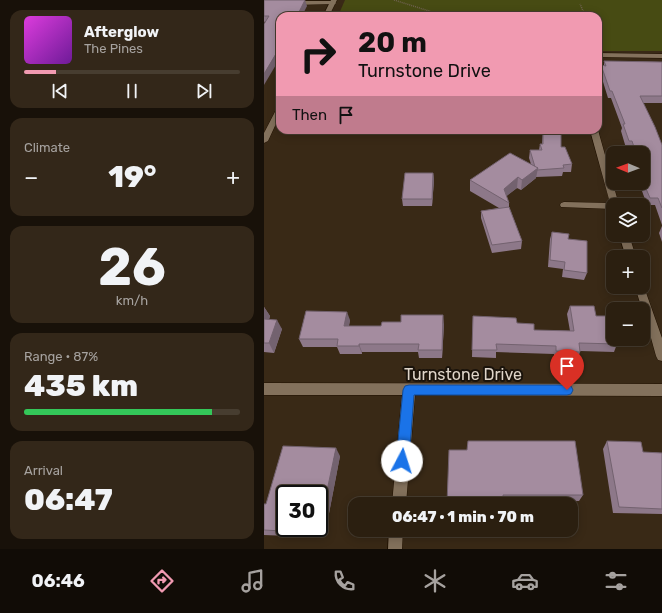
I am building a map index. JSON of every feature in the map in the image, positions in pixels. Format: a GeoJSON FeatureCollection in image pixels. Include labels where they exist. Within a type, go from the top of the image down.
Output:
{"type":"FeatureCollection","features":[{"type":"Feature","properties":{"kind":"street"},"geometry":{"type":"LineString","coordinates":[[287,3],[334,2]]}},
{"type":"Feature","properties":{"kind":"street"},"geometry":{"type":"LineString","coordinates":[[328,12],[334,2]]}},
{"type":"Feature","properties":{"kind":"street"},"geometry":{"type":"LineString","coordinates":[[602,55],[662,56]]}},
{"type":"Feature","properties":{"kind":"street"},"geometry":{"type":"LineString","coordinates":[[265,137],[276,116]]}},
{"type":"Feature","properties":{"kind":"street"},"geometry":{"type":"LineString","coordinates":[[595,134],[612,198]]}},
{"type":"Feature","properties":{"kind":"street"},"geometry":{"type":"LineString","coordinates":[[564,205],[606,205]]}},
{"type":"Feature","properties":{"kind":"street"},"geometry":{"type":"LineString","coordinates":[[642,294],[662,356]]}},
{"type":"Feature","properties":{"kind":"street","name":"Turnstone Drive"},"geometry":{"type":"LineString","coordinates":[[264,389],[662,390]]}},
{"type":"Feature","properties":{"kind":"street"},"geometry":{"type":"LineString","coordinates":[[400,497],[409,390]]}},
{"type":"Feature","properties":{"kind":"street"},"geometry":{"type":"LineString","coordinates":[[395,549],[396,537]]}},
{"type":"Feature","properties":{"kind":"path"},"geometry":{"type":"LineString","coordinates":[[394,0],[431,12]]}},
{"type":"Feature","properties":{"kind":"path"},"geometry":{"type":"LineString","coordinates":[[580,4],[584,12]]}},
{"type":"Feature","properties":{"kind":"green space"},"geometry":{"type":"Polygon","coordinates":[[[345,0],[662,0],[662,51],[602,51],[602,12],[340,12],[345,0]]]}},
{"type":"Feature","properties":{"kind":"building"},"geometry":{"type":"Polygon","coordinates":[[[264,0],[305,0],[299,12],[276,12],[276,54],[264,74],[264,24],[269,16],[264,16],[264,0]]]}},
{"type":"Feature","properties":{"kind":"building"},"geometry":{"type":"Polygon","coordinates":[[[604,61],[662,62],[662,96],[640,96],[662,145],[662,208],[658,198],[650,198],[647,190],[650,190],[650,146],[634,146],[632,141],[629,141],[623,124],[625,124],[612,91],[610,91],[602,65],[606,66],[604,61]]]}},
{"type":"Feature","properties":{"kind":"building"},"geometry":{"type":"Polygon","coordinates":[[[543,134],[561,134],[561,147],[565,147],[572,164],[563,165],[564,168],[537,170],[538,168],[535,167],[530,150],[542,150],[540,144],[543,144],[543,134]]]}},
{"type":"Feature","properties":{"kind":"building"},"geometry":{"type":"Polygon","coordinates":[[[510,153],[538,168],[522,180],[518,177],[504,189],[509,203],[470,180],[510,153]]]}},
{"type":"Feature","properties":{"kind":"building"},"geometry":{"type":"Polygon","coordinates":[[[405,173],[433,173],[432,199],[402,199],[405,173]]]}},
{"type":"Feature","properties":{"kind":"building"},"geometry":{"type":"Polygon","coordinates":[[[509,207],[522,241],[492,245],[481,211],[509,207]]]}},
{"type":"Feature","properties":{"kind":"building"},"geometry":{"type":"Polygon","coordinates":[[[552,232],[569,234],[568,239],[587,241],[587,273],[564,270],[565,262],[550,260],[552,232]]]}},
{"type":"Feature","properties":{"kind":"building"},"geometry":{"type":"Polygon","coordinates":[[[570,306],[594,306],[596,316],[606,316],[606,344],[579,343],[580,352],[556,351],[556,346],[496,344],[497,350],[472,350],[473,316],[516,318],[517,323],[534,324],[534,330],[574,331],[570,306]]]}},
{"type":"Feature","properties":{"kind":"building"},"geometry":{"type":"Polygon","coordinates":[[[306,311],[347,312],[344,326],[381,326],[382,322],[401,322],[401,315],[443,315],[442,350],[418,350],[419,344],[359,344],[359,346],[337,346],[338,339],[299,339],[306,311]]]}},
{"type":"Feature","properties":{"kind":"building"},"geometry":{"type":"Polygon","coordinates":[[[264,319],[277,320],[269,343],[264,343],[264,319]]]}},
{"type":"Feature","properties":{"kind":"building"},"geometry":{"type":"Polygon","coordinates":[[[468,441],[575,441],[583,495],[447,497],[449,450],[467,450],[468,441]]]}},
{"type":"Feature","properties":{"kind":"building"},"geometry":{"type":"Polygon","coordinates":[[[607,441],[641,442],[643,452],[662,453],[662,509],[619,507],[607,441]]]}},
{"type":"Feature","properties":{"kind":"building"},"geometry":{"type":"Polygon","coordinates":[[[283,446],[336,448],[328,486],[276,485],[276,531],[264,530],[264,504],[266,504],[283,446]]]}},
{"type":"Feature","properties":{"kind":"route"},"geometry":{"type":"LineString","coordinates":[[402,461],[409,390],[567,390]]}}]}
